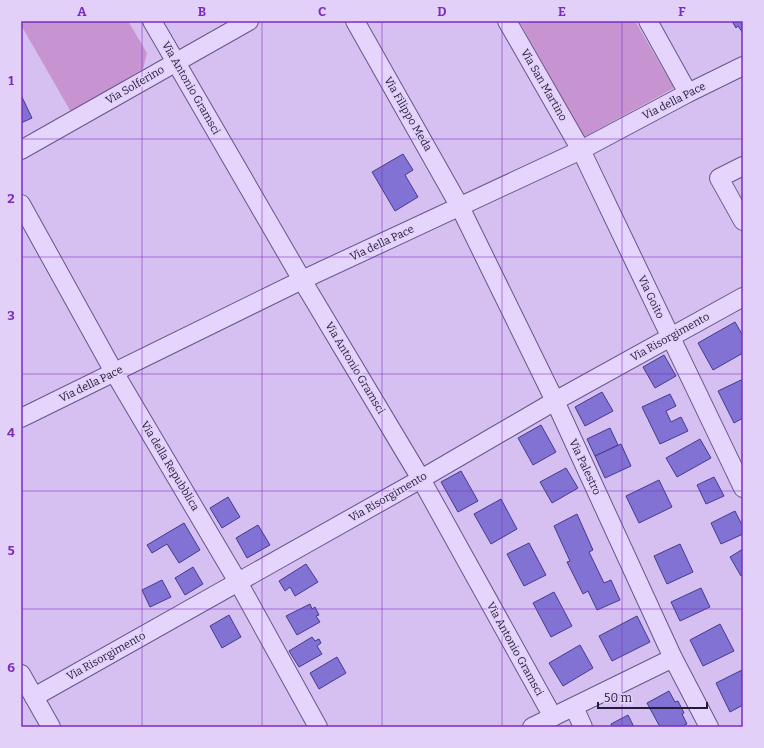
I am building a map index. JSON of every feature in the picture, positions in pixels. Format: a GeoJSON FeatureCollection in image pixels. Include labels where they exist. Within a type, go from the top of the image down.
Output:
{"type":"FeatureCollection","features":[{"type":"Feature","properties":{"kind":"street","name":"Via Antonio Gramsci"},"geometry":{"type":"LineString","coordinates":[[152,21],[302,280],[421,479],[553,718]]}},
{"type":"Feature","properties":{"kind":"street","name":"Via Solferino"},"geometry":{"type":"LineString","coordinates":[[21,150],[249,21]]}},
{"type":"Feature","properties":{"kind":"street","name":"Via Filippo Meda"},"geometry":{"type":"LineString","coordinates":[[355,21],[460,207]]}},
{"type":"Feature","properties":{"kind":"street","name":"Via San Martino"},"geometry":{"type":"LineString","coordinates":[[507,21],[581,150]]}},
{"type":"Feature","properties":{"kind":"street"},"geometry":{"type":"LineString","coordinates":[[648,21],[688,93]]}},
{"type":"Feature","properties":{"kind":"street","name":"Via della Pace"},"geometry":{"type":"LineString","coordinates":[[21,418],[302,280],[581,150],[688,93],[743,66]]}},
{"type":"Feature","properties":{"kind":"street","name":"Via Goito"},"geometry":{"type":"LineString","coordinates":[[581,150],[743,488]]}},
{"type":"Feature","properties":{"kind":"street"},"geometry":{"type":"LineString","coordinates":[[743,166],[719,178],[743,221]]}},
{"type":"Feature","properties":{"kind":"street","name":"Via della Repubblica"},"geometry":{"type":"LineString","coordinates":[[21,204],[114,372],[238,582],[318,727]]}},
{"type":"Feature","properties":{"kind":"street","name":"Via Palestro"},"geometry":{"type":"LineString","coordinates":[[460,207],[555,401],[673,658],[709,727]]}},
{"type":"Feature","properties":{"kind":"street","name":"Via Risorgimento"},"geometry":{"type":"LineString","coordinates":[[34,697],[421,479],[555,401],[743,297]]}},
{"type":"Feature","properties":{"kind":"street"},"geometry":{"type":"LineString","coordinates":[[532,727],[673,658]]}},
{"type":"Feature","properties":{"kind":"street"},"geometry":{"type":"LineString","coordinates":[[21,674],[51,727]]}},
{"type":"Feature","properties":{"kind":"street"},"geometry":{"type":"LineString","coordinates":[[574,707],[583,727]]}},
{"type":"Feature","properties":{"kind":"shaded area"},"geometry":{"type":"Polygon","coordinates":[[[21,21],[128,21],[147,53],[143,69],[71,112],[21,25],[21,21]]]}},
{"type":"Feature","properties":{"kind":"shaded area"},"geometry":{"type":"Polygon","coordinates":[[[519,21],[635,21],[674,88],[584,137],[519,21]]]}},
{"type":"Feature","properties":{"kind":"building"},"geometry":{"type":"Polygon","coordinates":[[[732,21],[743,21],[743,33],[738,26],[736,28],[732,21]]]}},
{"type":"Feature","properties":{"kind":"building"},"geometry":{"type":"Polygon","coordinates":[[[21,95],[32,118],[21,123],[21,95]]]}},
{"type":"Feature","properties":{"kind":"building"},"geometry":{"type":"Polygon","coordinates":[[[403,154],[413,170],[405,175],[418,197],[395,211],[372,172],[403,154]]]}},
{"type":"Feature","properties":{"kind":"building"},"geometry":{"type":"Polygon","coordinates":[[[735,322],[743,336],[743,353],[713,370],[698,343],[735,322]]]}},
{"type":"Feature","properties":{"kind":"building"},"geometry":{"type":"Polygon","coordinates":[[[664,355],[676,376],[655,388],[643,367],[664,355]]]}},
{"type":"Feature","properties":{"kind":"building"},"geometry":{"type":"Polygon","coordinates":[[[741,380],[743,383],[743,418],[734,423],[718,391],[741,380]]]}},
{"type":"Feature","properties":{"kind":"building"},"geometry":{"type":"Polygon","coordinates":[[[602,392],[613,411],[585,426],[575,407],[602,392]]]}},
{"type":"Feature","properties":{"kind":"building"},"geometry":{"type":"Polygon","coordinates":[[[670,394],[676,406],[666,411],[671,422],[681,417],[688,431],[660,444],[642,407],[670,394]]]}},
{"type":"Feature","properties":{"kind":"building"},"geometry":{"type":"Polygon","coordinates":[[[541,425],[556,452],[533,465],[518,438],[541,425]]]}},
{"type":"Feature","properties":{"kind":"building"},"geometry":{"type":"Polygon","coordinates":[[[610,428],[618,445],[595,456],[587,439],[610,428]]]}},
{"type":"Feature","properties":{"kind":"building"},"geometry":{"type":"Polygon","coordinates":[[[700,439],[711,458],[677,477],[666,458],[700,439]]]}},
{"type":"Feature","properties":{"kind":"building"},"geometry":{"type":"Polygon","coordinates":[[[621,444],[631,466],[605,478],[595,456],[621,444]]]}},
{"type":"Feature","properties":{"kind":"building"},"geometry":{"type":"Polygon","coordinates":[[[566,468],[578,488],[552,503],[540,482],[566,468]]]}},
{"type":"Feature","properties":{"kind":"building"},"geometry":{"type":"Polygon","coordinates":[[[461,471],[478,501],[458,512],[441,482],[461,471]]]}},
{"type":"Feature","properties":{"kind":"building"},"geometry":{"type":"Polygon","coordinates":[[[714,477],[724,496],[706,504],[697,485],[714,477]]]}},
{"type":"Feature","properties":{"kind":"building"},"geometry":{"type":"Polygon","coordinates":[[[659,480],[672,507],[639,523],[626,496],[659,480]]]}},
{"type":"Feature","properties":{"kind":"building"},"geometry":{"type":"Polygon","coordinates":[[[228,497],[240,517],[222,528],[210,508],[228,497]]]}},
{"type":"Feature","properties":{"kind":"building"},"geometry":{"type":"Polygon","coordinates":[[[501,499],[517,529],[491,544],[474,514],[501,499]]]}},
{"type":"Feature","properties":{"kind":"building"},"geometry":{"type":"Polygon","coordinates":[[[735,511],[743,527],[743,534],[721,544],[711,523],[735,511]]]}},
{"type":"Feature","properties":{"kind":"building"},"geometry":{"type":"Polygon","coordinates":[[[577,514],[593,550],[589,552],[604,583],[611,580],[620,600],[597,610],[588,591],[583,594],[567,562],[570,561],[554,526],[577,514]]]}},
{"type":"Feature","properties":{"kind":"building"},"geometry":{"type":"Polygon","coordinates":[[[184,523],[200,550],[179,563],[167,544],[152,553],[147,545],[184,523]]]}},
{"type":"Feature","properties":{"kind":"building"},"geometry":{"type":"Polygon","coordinates":[[[258,525],[270,545],[247,558],[236,538],[258,525]]]}},
{"type":"Feature","properties":{"kind":"building"},"geometry":{"type":"Polygon","coordinates":[[[529,543],[546,575],[524,586],[507,554],[529,543]]]}},
{"type":"Feature","properties":{"kind":"building"},"geometry":{"type":"Polygon","coordinates":[[[680,544],[693,572],[667,584],[654,556],[680,544]]]}},
{"type":"Feature","properties":{"kind":"building"},"geometry":{"type":"Polygon","coordinates":[[[743,549],[743,575],[741,576],[730,557],[743,549]]]}},
{"type":"Feature","properties":{"kind":"building"},"geometry":{"type":"Polygon","coordinates":[[[306,564],[318,582],[295,596],[290,587],[285,591],[279,581],[306,564]]]}},
{"type":"Feature","properties":{"kind":"building"},"geometry":{"type":"Polygon","coordinates":[[[193,567],[203,584],[185,595],[175,578],[193,567]]]}},
{"type":"Feature","properties":{"kind":"building"},"geometry":{"type":"Polygon","coordinates":[[[162,580],[171,597],[150,607],[142,590],[162,580]]]}},
{"type":"Feature","properties":{"kind":"building"},"geometry":{"type":"Polygon","coordinates":[[[701,588],[710,607],[680,621],[671,602],[701,588]]]}},
{"type":"Feature","properties":{"kind":"building"},"geometry":{"type":"Polygon","coordinates":[[[554,592],[572,626],[551,637],[533,603],[554,592]]]}},
{"type":"Feature","properties":{"kind":"building"},"geometry":{"type":"Polygon","coordinates":[[[310,604],[312,609],[315,607],[319,615],[316,616],[320,622],[297,635],[286,616],[310,604]]]}},
{"type":"Feature","properties":{"kind":"building"},"geometry":{"type":"Polygon","coordinates":[[[229,615],[241,637],[222,648],[210,626],[229,615]]]}},
{"type":"Feature","properties":{"kind":"building"},"geometry":{"type":"Polygon","coordinates":[[[637,616],[650,642],[612,661],[599,636],[637,616]]]}},
{"type":"Feature","properties":{"kind":"building"},"geometry":{"type":"Polygon","coordinates":[[[720,624],[734,651],[703,666],[690,640],[720,624]]]}},
{"type":"Feature","properties":{"kind":"building"},"geometry":{"type":"Polygon","coordinates":[[[312,637],[315,641],[319,639],[321,643],[317,646],[322,654],[299,667],[289,651],[312,637]]]}},
{"type":"Feature","properties":{"kind":"building"},"geometry":{"type":"Polygon","coordinates":[[[580,645],[593,668],[563,686],[549,663],[580,645]]]}},
{"type":"Feature","properties":{"kind":"building"},"geometry":{"type":"Polygon","coordinates":[[[337,657],[346,673],[319,689],[310,673],[337,657]]]}},
{"type":"Feature","properties":{"kind":"building"},"geometry":{"type":"Polygon","coordinates":[[[742,670],[743,705],[730,712],[716,683],[742,670]]]}},
{"type":"Feature","properties":{"kind":"building"},"geometry":{"type":"Polygon","coordinates":[[[669,691],[675,702],[678,701],[684,713],[682,714],[687,724],[684,725],[685,727],[660,727],[647,703],[669,691]]]}},
{"type":"Feature","properties":{"kind":"building"},"geometry":{"type":"Polygon","coordinates":[[[628,715],[634,727],[612,727],[611,724],[628,715]]]}}]}
